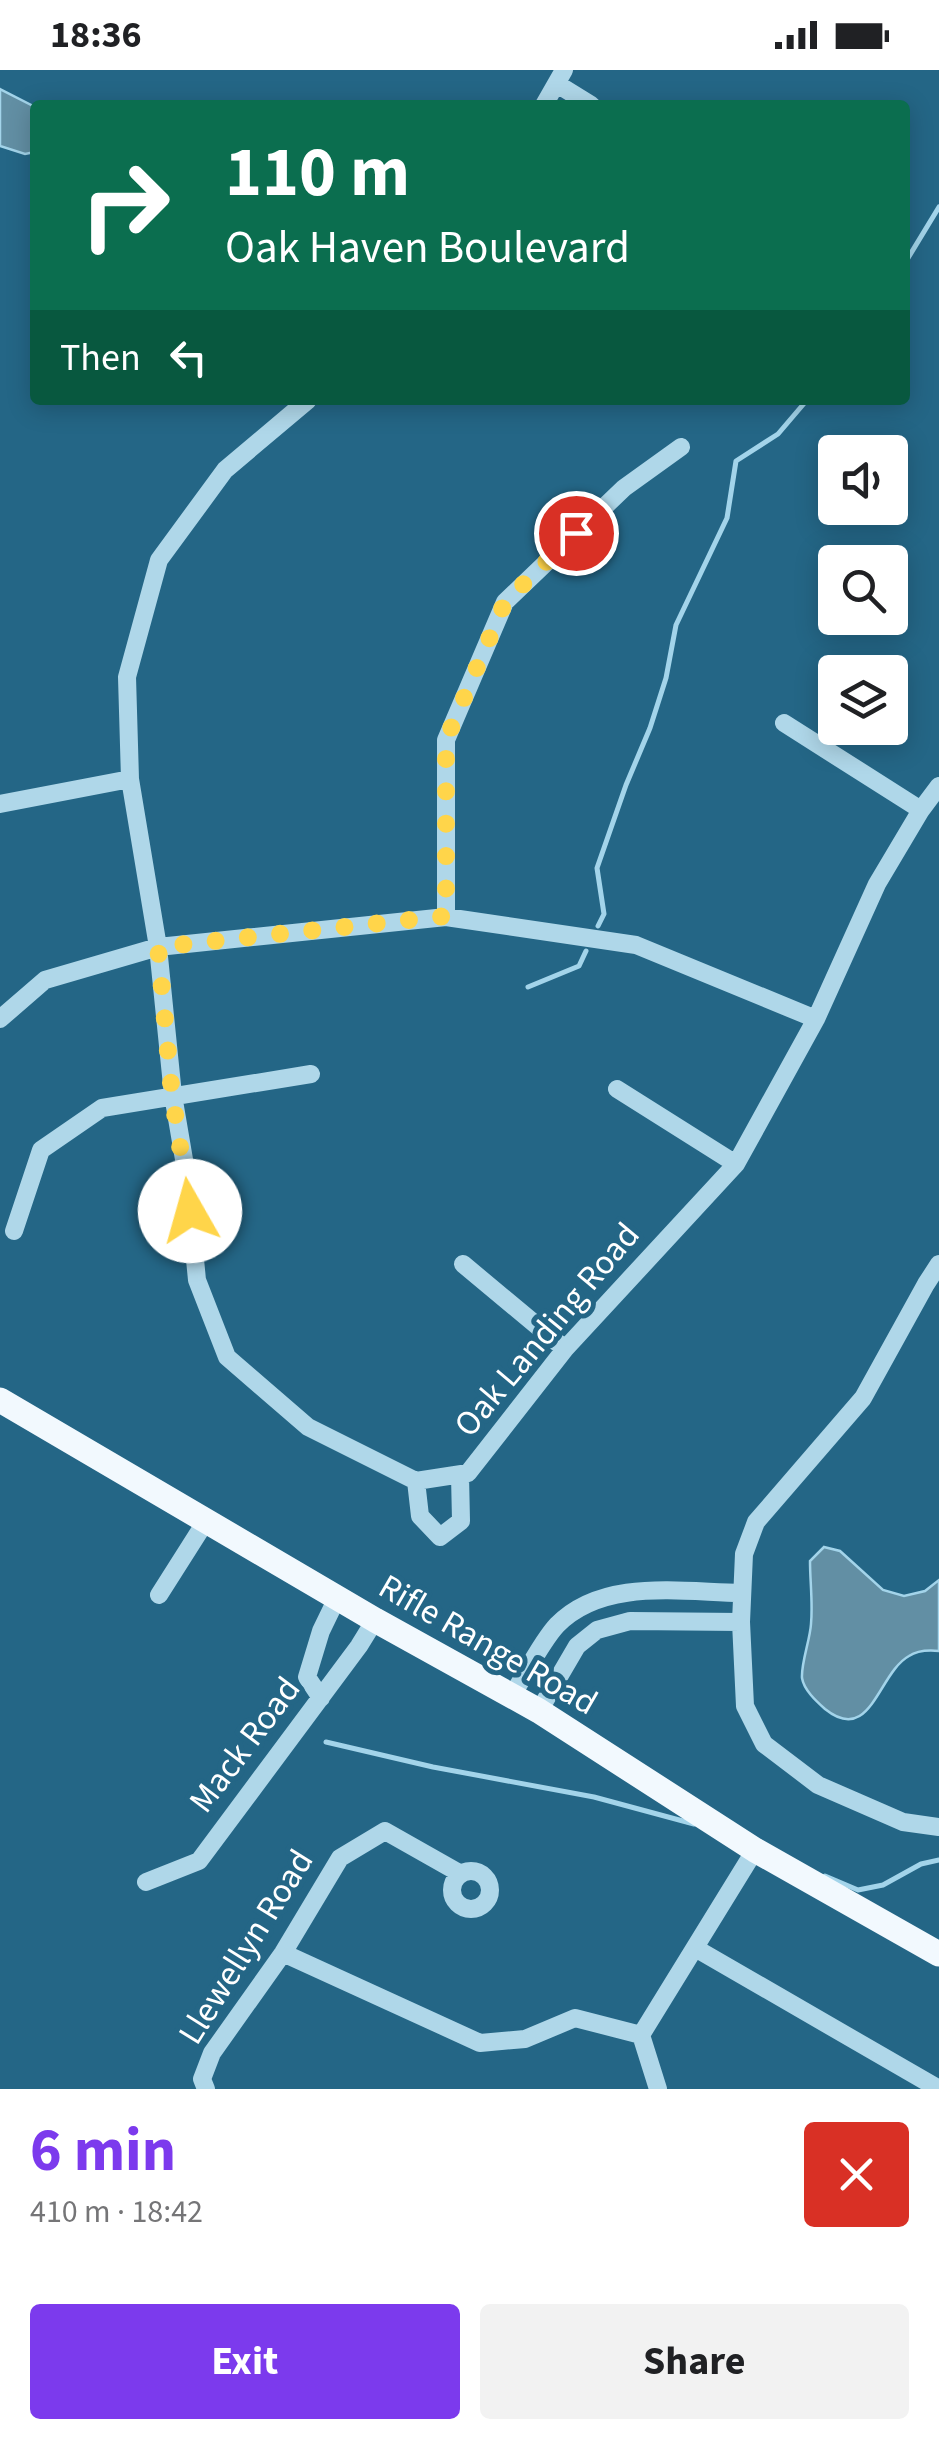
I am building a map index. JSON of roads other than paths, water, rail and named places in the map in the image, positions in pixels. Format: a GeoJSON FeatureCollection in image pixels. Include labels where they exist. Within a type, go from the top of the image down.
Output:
{"type":"FeatureCollection","features":[{"type":"Feature","properties":{"kind":"main road","name":"Rifle Range Road"},"geometry":{"type":"LineString","coordinates":[[0,1400],[538,1711],[755,1850],[939,1954]]}},
{"type":"Feature","properties":{"kind":"street"},"geometry":{"type":"LineString","coordinates":[[547,100],[561,77],[586,100]]}},
{"type":"Feature","properties":{"kind":"street"},"geometry":{"type":"LineString","coordinates":[[302,405],[225,470],[159,560],[127,677],[130,779],[158,947],[172,1094],[187,1177],[197,1280],[227,1358],[308,1426],[416,1481],[420,1516],[440,1537],[460,1521],[460,1475]]}},
{"type":"Feature","properties":{"kind":"street"},"geometry":{"type":"LineString","coordinates":[[446,916],[446,740],[505,602],[624,488],[681,447]]}},
{"type":"Feature","properties":{"kind":"street"},"geometry":{"type":"LineString","coordinates":[[784,723],[920,810]]}},
{"type":"Feature","properties":{"kind":"street"},"geometry":{"type":"LineString","coordinates":[[0,804],[130,779]]}},
{"type":"Feature","properties":{"kind":"street","name":"Oak Landing Road"},"geometry":{"type":"LineString","coordinates":[[416,1481],[468,1473],[565,1349],[736,1164],[816,1019],[878,884],[920,810],[939,786]]}},
{"type":"Feature","properties":{"kind":"street"},"geometry":{"type":"LineString","coordinates":[[0,1020],[45,980],[158,947],[446,916],[636,946],[816,1019]]}},
{"type":"Feature","properties":{"kind":"street"},"geometry":{"type":"LineString","coordinates":[[14,1231],[41,1150],[102,1108],[311,1074]]}},
{"type":"Feature","properties":{"kind":"street"},"geometry":{"type":"LineString","coordinates":[[617,1088],[736,1164]]}},
{"type":"Feature","properties":{"kind":"street"},"geometry":{"type":"LineString","coordinates":[[464,1264],[565,1349]]}},
{"type":"Feature","properties":{"kind":"street"},"geometry":{"type":"LineString","coordinates":[[939,1264],[863,1398],[756,1522],[744,1554],[740,1622],[745,1706],[764,1744],[818,1785],[903,1822],[939,1826]]}},
{"type":"Feature","properties":{"kind":"street"},"geometry":{"type":"LineString","coordinates":[[160,1595],[206,1521]]}},
{"type":"Feature","properties":{"kind":"street"},"geometry":{"type":"LineString","coordinates":[[512,1697],[554,1627],[583,1603],[626,1592],[741,1593]]}},
{"type":"Feature","properties":{"kind":"street"},"geometry":{"type":"LineString","coordinates":[[320,1698],[307,1677],[321,1631],[337,1598]]}},
{"type":"Feature","properties":{"kind":"street","name":"Mack Road"},"geometry":{"type":"LineString","coordinates":[[146,1882],[199,1861],[375,1620]]}},
{"type":"Feature","properties":{"kind":"street"},"geometry":{"type":"LineString","coordinates":[[538,1711],[577,1646],[597,1630],[630,1621],[740,1622]]}},
{"type":"Feature","properties":{"kind":"street","name":"Llewellyn Road"},"geometry":{"type":"LineString","coordinates":[[206,2089],[202,2079],[212,2053],[283,1953],[340,1858],[386,1831],[461,1874]]}},
{"type":"Feature","properties":{"kind":"street"},"geometry":{"type":"LineString","coordinates":[[658,2089],[641,2035],[755,1850]]}},
{"type":"Feature","properties":{"kind":"street"},"geometry":{"type":"LineString","coordinates":[[694,1948],[939,2089]]}},
{"type":"Feature","properties":{"kind":"street"},"geometry":{"type":"LineString","coordinates":[[283,1953],[480,2043],[525,2039],[575,2018],[641,2035]]}},
{"type":"Feature","properties":{"kind":"water"},"geometry":{"type":"Polygon","coordinates":[[[0,89],[30,104],[30,153],[0,146],[0,89]]]}},
{"type":"Feature","properties":{"kind":"water"},"geometry":{"type":"Polygon","coordinates":[[[824,1547],[840,1551],[883,1590],[904,1596],[925,1591],[939,1580],[939,1651],[909,1656],[898,1665],[873,1703],[853,1719],[841,1718],[825,1709],[802,1678],[811,1624],[810,1561],[824,1547]]]}},
{"type":"Feature","properties":{"kind":"waterway"},"geometry":{"type":"LineString","coordinates":[[910,255],[939,207]]}},
{"type":"Feature","properties":{"kind":"waterway"},"geometry":{"type":"LineString","coordinates":[[598,926],[604,914],[597,868],[650,728],[666,678],[676,625],[727,518],[736,461],[778,434],[803,405]]}},
{"type":"Feature","properties":{"kind":"waterway"},"geometry":{"type":"LineString","coordinates":[[528,987],[579,966],[586,951]]}},
{"type":"Feature","properties":{"kind":"waterway"},"geometry":{"type":"LineString","coordinates":[[326,1742],[594,1797],[694,1824]]}},
{"type":"Feature","properties":{"kind":"waterway"},"geometry":{"type":"LineString","coordinates":[[825,1876],[858,1890],[883,1885],[921,1864],[939,1860]]}}]}
